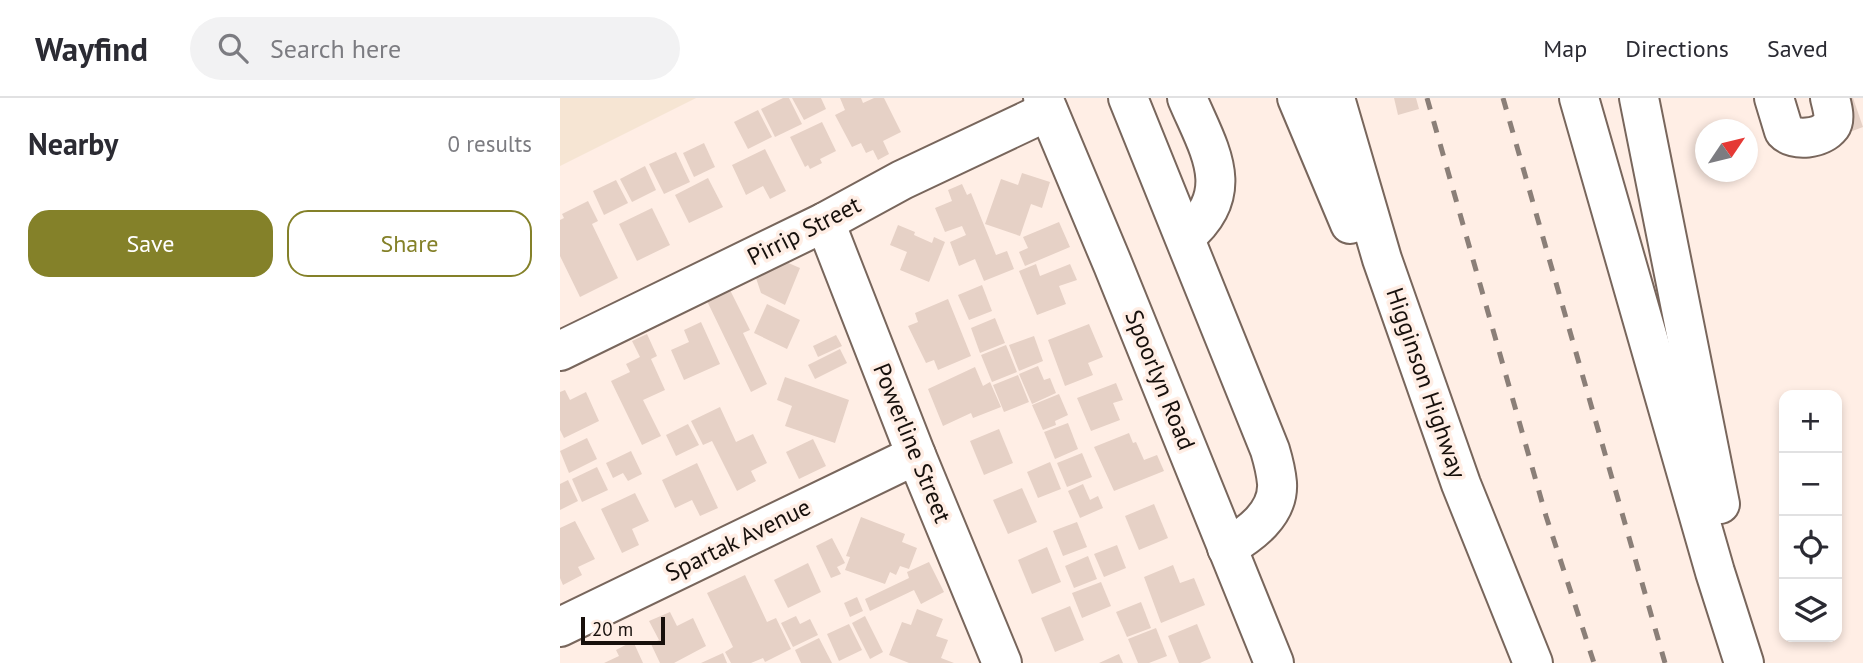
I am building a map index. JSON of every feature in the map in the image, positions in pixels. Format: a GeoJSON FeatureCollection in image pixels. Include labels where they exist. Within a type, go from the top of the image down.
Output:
{"type":"FeatureCollection","features":[{"type":"Feature","properties":{"kind":"main road"},"geometry":{"type":"LineString","coordinates":[[1128,98],[1270,450],[1277,485],[1273,503],[1263,520],[1245,537],[1227,548]]}},
{"type":"Feature","properties":{"kind":"main road"},"geometry":{"type":"LineString","coordinates":[[1185,237],[1196,228],[1210,205],[1217,184],[1215,164],[1187,98]]}},
{"type":"Feature","properties":{"kind":"main road"},"geometry":{"type":"LineString","coordinates":[[1297,98],[1461,484]]}},
{"type":"Feature","properties":{"kind":"main road","name":"Higginson Highway"},"geometry":{"type":"LineString","coordinates":[[1335,98],[1382,259],[1461,484],[1533,663]]}},
{"type":"Feature","properties":{"kind":"main road"},"geometry":{"type":"LineString","coordinates":[[1579,98],[1715,572],[1744,663]]}},
{"type":"Feature","properties":{"kind":"main road"},"geometry":{"type":"LineString","coordinates":[[1639,98],[1752,663]]}},
{"type":"Feature","properties":{"kind":"main road"},"geometry":{"type":"LineString","coordinates":[[1774,98],[1784,131],[1796,138],[1805,138],[1825,131],[1832,125],[1830,98]]}},
{"type":"Feature","properties":{"kind":"main road","name":"Pirrip Street"},"geometry":{"type":"LineString","coordinates":[[560,351],[825,222],[1046,104]]}},
{"type":"Feature","properties":{"kind":"main road","name":"Spoorlyn Road"},"geometry":{"type":"LineString","coordinates":[[1046,104],[1274,663]]}},
{"type":"Feature","properties":{"kind":"main road","name":"Powerline Street"},"geometry":{"type":"LineString","coordinates":[[825,222],[916,455],[1002,663]]}},
{"type":"Feature","properties":{"kind":"main road","name":"Spartak Avenue"},"geometry":{"type":"LineString","coordinates":[[560,627],[916,455]]}},
{"type":"Feature","properties":{"kind":"shaded area"},"geometry":{"type":"Polygon","coordinates":[[[560,98],[696,98],[560,166],[560,98]]]}},
{"type":"Feature","properties":{"kind":"building"},"geometry":{"type":"Polygon","coordinates":[[[783,98],[789,98],[802,124],[775,137],[761,109],[783,98]]]}},
{"type":"Feature","properties":{"kind":"building"},"geometry":{"type":"Polygon","coordinates":[[[792,98],[821,98],[826,109],[804,120],[792,98]]]}},
{"type":"Feature","properties":{"kind":"building"},"geometry":{"type":"Polygon","coordinates":[[[840,98],[861,98],[863,103],[874,98],[884,98],[901,132],[883,141],[889,154],[878,160],[873,150],[866,153],[861,143],[852,147],[835,115],[845,110],[840,98]]]}},
{"type":"Feature","properties":{"kind":"building"},"geometry":{"type":"Polygon","coordinates":[[[1394,98],[1416,98],[1419,109],[1398,115],[1394,98]]]}},
{"type":"Feature","properties":{"kind":"building"},"geometry":{"type":"Polygon","coordinates":[[[1833,98],[1853,98],[1863,127],[1847,133],[1833,98]]]}},
{"type":"Feature","properties":{"kind":"building"},"geometry":{"type":"Polygon","coordinates":[[[758,110],[772,137],[748,149],[734,122],[758,110]]]}},
{"type":"Feature","properties":{"kind":"building"},"geometry":{"type":"Polygon","coordinates":[[[822,122],[836,151],[820,159],[822,163],[810,169],[808,165],[805,167],[790,137],[822,122]]]}},
{"type":"Feature","properties":{"kind":"building"},"geometry":{"type":"Polygon","coordinates":[[[704,143],[715,167],[694,177],[683,153],[704,143]]]}},
{"type":"Feature","properties":{"kind":"building"},"geometry":{"type":"Polygon","coordinates":[[[765,149],[786,191],[770,199],[763,186],[746,195],[732,165],[765,149]]]}},
{"type":"Feature","properties":{"kind":"building"},"geometry":{"type":"Polygon","coordinates":[[[676,152],[690,182],[664,194],[649,164],[676,152]]]}},
{"type":"Feature","properties":{"kind":"building"},"geometry":{"type":"Polygon","coordinates":[[[645,166],[656,190],[632,202],[620,179],[645,166]]]}},
{"type":"Feature","properties":{"kind":"building"},"geometry":{"type":"Polygon","coordinates":[[[1022,173],[1050,182],[1042,208],[1031,204],[1020,236],[985,224],[1001,179],[1018,185],[1022,173]]]}},
{"type":"Feature","properties":{"kind":"building"},"geometry":{"type":"Polygon","coordinates":[[[708,178],[723,207],[689,223],[675,195],[708,178]]]}},
{"type":"Feature","properties":{"kind":"building"},"geometry":{"type":"Polygon","coordinates":[[[616,180],[628,203],[604,215],[593,191],[616,180]]]}},
{"type":"Feature","properties":{"kind":"building"},"geometry":{"type":"Polygon","coordinates":[[[962,184],[967,195],[971,193],[996,255],[1007,251],[1014,269],[984,281],[975,259],[959,266],[950,242],[966,235],[962,226],[945,232],[935,208],[952,201],[948,190],[962,184]]]}},
{"type":"Feature","properties":{"kind":"building"},"geometry":{"type":"Polygon","coordinates":[[[588,201],[598,221],[592,224],[618,278],[580,297],[560,256],[560,220],[564,218],[562,214],[588,201]]]}},
{"type":"Feature","properties":{"kind":"building"},"geometry":{"type":"Polygon","coordinates":[[[652,208],[670,245],[637,261],[619,224],[652,208]]]}},
{"type":"Feature","properties":{"kind":"building"},"geometry":{"type":"Polygon","coordinates":[[[1059,222],[1070,247],[1025,266],[1019,252],[1028,248],[1023,237],[1059,222]]]}},
{"type":"Feature","properties":{"kind":"building"},"geometry":{"type":"Polygon","coordinates":[[[898,225],[932,243],[934,237],[945,242],[929,282],[900,270],[907,252],[890,245],[898,225]]]}},
{"type":"Feature","properties":{"kind":"building"},"geometry":{"type":"Polygon","coordinates":[[[786,262],[800,268],[785,305],[761,293],[756,278],[786,262]]]}},
{"type":"Feature","properties":{"kind":"building"},"geometry":{"type":"Polygon","coordinates":[[[1036,264],[1040,276],[1070,264],[1077,280],[1059,286],[1066,304],[1037,315],[1019,271],[1036,264]]]}},
{"type":"Feature","properties":{"kind":"building"},"geometry":{"type":"Polygon","coordinates":[[[982,285],[992,311],[969,320],[958,295],[982,285]]]}},
{"type":"Feature","properties":{"kind":"building"},"geometry":{"type":"Polygon","coordinates":[[[730,290],[750,330],[743,333],[767,384],[751,392],[707,301],[730,290]]]}},
{"type":"Feature","properties":{"kind":"building"},"geometry":{"type":"Polygon","coordinates":[[[948,299],[971,356],[938,370],[934,360],[926,363],[908,326],[918,322],[915,313],[948,299]]]}},
{"type":"Feature","properties":{"kind":"building"},"geometry":{"type":"Polygon","coordinates":[[[767,304],[800,320],[787,349],[754,333],[767,304]]]}},
{"type":"Feature","properties":{"kind":"building"},"geometry":{"type":"Polygon","coordinates":[[[995,318],[1005,343],[980,353],[971,328],[995,318]]]}},
{"type":"Feature","properties":{"kind":"building"},"geometry":{"type":"Polygon","coordinates":[[[701,322],[720,364],[684,380],[671,350],[689,342],[684,330],[701,322]]]}},
{"type":"Feature","properties":{"kind":"building"},"geometry":{"type":"Polygon","coordinates":[[[1089,324],[1103,357],[1088,363],[1093,375],[1065,386],[1048,340],[1089,324]]]}},
{"type":"Feature","properties":{"kind":"building"},"geometry":{"type":"Polygon","coordinates":[[[647,334],[657,356],[651,359],[665,390],[643,400],[661,436],[642,445],[611,381],[630,372],[626,364],[640,357],[632,341],[647,334]]]}},
{"type":"Feature","properties":{"kind":"building"},"geometry":{"type":"Polygon","coordinates":[[[836,335],[842,346],[818,357],[813,346],[836,335]]]}},
{"type":"Feature","properties":{"kind":"building"},"geometry":{"type":"Polygon","coordinates":[[[1034,336],[1043,361],[1019,371],[1009,345],[1034,336]]]}},
{"type":"Feature","properties":{"kind":"building"},"geometry":{"type":"Polygon","coordinates":[[[1006,345],[1017,372],[992,382],[981,355],[1006,345]]]}},
{"type":"Feature","properties":{"kind":"building"},"geometry":{"type":"Polygon","coordinates":[[[840,349],[847,363],[815,379],[808,365],[840,349]]]}},
{"type":"Feature","properties":{"kind":"building"},"geometry":{"type":"Polygon","coordinates":[[[1038,366],[1044,380],[1050,378],[1056,393],[1032,404],[1019,374],[1038,366]]]}},
{"type":"Feature","properties":{"kind":"building"},"geometry":{"type":"Polygon","coordinates":[[[975,367],[983,386],[990,382],[1001,407],[973,418],[971,413],[943,426],[928,389],[975,367]]]}},
{"type":"Feature","properties":{"kind":"building"},"geometry":{"type":"Polygon","coordinates":[[[1018,375],[1029,402],[1004,412],[993,385],[1018,375]]]}},
{"type":"Feature","properties":{"kind":"building"},"geometry":{"type":"Polygon","coordinates":[[[785,377],[849,400],[835,443],[785,426],[792,406],[777,400],[785,377]]]}},
{"type":"Feature","properties":{"kind":"building"},"geometry":{"type":"Polygon","coordinates":[[[1116,383],[1123,400],[1113,403],[1120,420],[1091,431],[1077,398],[1116,383]]]}},
{"type":"Feature","properties":{"kind":"building"},"geometry":{"type":"Polygon","coordinates":[[[565,390],[570,400],[586,392],[599,421],[564,438],[560,430],[560,392],[565,390]]]}},
{"type":"Feature","properties":{"kind":"building"},"geometry":{"type":"Polygon","coordinates":[[[1059,394],[1068,415],[1055,421],[1056,425],[1043,430],[1032,405],[1059,394]]]}},
{"type":"Feature","properties":{"kind":"building"},"geometry":{"type":"Polygon","coordinates":[[[720,407],[736,442],[753,434],[767,463],[751,471],[756,481],[737,491],[712,441],[703,445],[691,421],[720,407]]]}},
{"type":"Feature","properties":{"kind":"building"},"geometry":{"type":"Polygon","coordinates":[[[1068,423],[1078,449],[1055,459],[1044,432],[1068,423]]]}},
{"type":"Feature","properties":{"kind":"building"},"geometry":{"type":"Polygon","coordinates":[[[688,424],[699,445],[676,456],[666,435],[688,424]]]}},
{"type":"Feature","properties":{"kind":"building"},"geometry":{"type":"Polygon","coordinates":[[[999,429],[1013,463],[984,475],[970,441],[999,429]]]}},
{"type":"Feature","properties":{"kind":"building"},"geometry":{"type":"Polygon","coordinates":[[[1129,433],[1144,460],[1157,455],[1164,471],[1114,491],[1094,447],[1129,433]]]}},
{"type":"Feature","properties":{"kind":"building"},"geometry":{"type":"Polygon","coordinates":[[[587,438],[597,459],[569,473],[560,451],[587,438]]]}},
{"type":"Feature","properties":{"kind":"building"},"geometry":{"type":"Polygon","coordinates":[[[813,439],[826,466],[799,479],[786,452],[813,439]]]}},
{"type":"Feature","properties":{"kind":"building"},"geometry":{"type":"Polygon","coordinates":[[[631,451],[642,474],[628,481],[623,473],[613,478],[606,463],[631,451]]]}},
{"type":"Feature","properties":{"kind":"building"},"geometry":{"type":"Polygon","coordinates":[[[1082,453],[1092,477],[1067,487],[1057,463],[1082,453]]]}},
{"type":"Feature","properties":{"kind":"building"},"geometry":{"type":"Polygon","coordinates":[[[1050,462],[1061,489],[1038,498],[1027,472],[1050,462]]]}},
{"type":"Feature","properties":{"kind":"building"},"geometry":{"type":"Polygon","coordinates":[[[697,463],[718,508],[700,516],[692,500],[675,508],[662,480],[697,463]]]}},
{"type":"Feature","properties":{"kind":"building"},"geometry":{"type":"Polygon","coordinates":[[[597,467],[608,490],[582,502],[572,479],[597,467]]]}},
{"type":"Feature","properties":{"kind":"building"},"geometry":{"type":"Polygon","coordinates":[[[568,480],[578,501],[560,510],[560,484],[568,480]]]}},
{"type":"Feature","properties":{"kind":"building"},"geometry":{"type":"Polygon","coordinates":[[[1083,484],[1090,500],[1098,496],[1103,508],[1080,518],[1068,491],[1083,484]]]}},
{"type":"Feature","properties":{"kind":"building"},"geometry":{"type":"Polygon","coordinates":[[[1022,488],[1037,522],[1008,534],[993,500],[1022,488]]]}},
{"type":"Feature","properties":{"kind":"building"},"geometry":{"type":"Polygon","coordinates":[[[635,493],[649,521],[632,529],[639,545],[622,553],[601,509],[635,493]]]}},
{"type":"Feature","properties":{"kind":"building"},"geometry":{"type":"Polygon","coordinates":[[[1154,504],[1168,538],[1139,550],[1125,516],[1154,504]]]}},
{"type":"Feature","properties":{"kind":"building"},"geometry":{"type":"Polygon","coordinates":[[[861,517],[905,534],[902,542],[917,548],[909,569],[900,566],[896,575],[890,572],[885,584],[845,570],[850,557],[846,556],[861,517]]]}},
{"type":"Feature","properties":{"kind":"building"},"geometry":{"type":"Polygon","coordinates":[[[575,521],[595,559],[578,567],[582,575],[563,585],[560,578],[560,528],[575,521]]]}},
{"type":"Feature","properties":{"kind":"building"},"geometry":{"type":"Polygon","coordinates":[[[1077,522],[1087,547],[1063,556],[1053,531],[1077,522]]]}},
{"type":"Feature","properties":{"kind":"building"},"geometry":{"type":"Polygon","coordinates":[[[832,538],[845,563],[837,567],[841,574],[831,578],[816,546],[832,538]]]}},
{"type":"Feature","properties":{"kind":"building"},"geometry":{"type":"Polygon","coordinates":[[[1117,545],[1126,568],[1104,577],[1094,554],[1117,545]]]}},
{"type":"Feature","properties":{"kind":"building"},"geometry":{"type":"Polygon","coordinates":[[[1047,547],[1061,582],[1032,594],[1018,560],[1047,547]]]}},
{"type":"Feature","properties":{"kind":"building"},"geometry":{"type":"Polygon","coordinates":[[[1088,556],[1097,579],[1074,588],[1065,566],[1088,556]]]}},
{"type":"Feature","properties":{"kind":"building"},"geometry":{"type":"Polygon","coordinates":[[[929,562],[944,592],[921,604],[914,590],[870,611],[865,599],[909,578],[907,572],[929,562]]]}},
{"type":"Feature","properties":{"kind":"building"},"geometry":{"type":"Polygon","coordinates":[[[808,563],[821,592],[788,608],[774,580],[808,563]]]}},
{"type":"Feature","properties":{"kind":"building"},"geometry":{"type":"Polygon","coordinates":[[[1173,565],[1180,583],[1194,578],[1205,605],[1161,623],[1144,577],[1173,565]]]}},
{"type":"Feature","properties":{"kind":"building"},"geometry":{"type":"Polygon","coordinates":[[[745,575],[767,622],[776,618],[791,649],[765,662],[763,658],[751,663],[731,663],[725,652],[733,647],[707,593],[745,575]]]}},
{"type":"Feature","properties":{"kind":"building"},"geometry":{"type":"Polygon","coordinates":[[[1101,582],[1111,606],[1082,618],[1072,593],[1101,582]]]}},
{"type":"Feature","properties":{"kind":"building"},"geometry":{"type":"Polygon","coordinates":[[[857,597],[863,611],[850,617],[844,603],[857,597]]]}},
{"type":"Feature","properties":{"kind":"building"},"geometry":{"type":"Polygon","coordinates":[[[1141,602],[1151,628],[1127,637],[1116,612],[1141,602]]]}},
{"type":"Feature","properties":{"kind":"building"},"geometry":{"type":"Polygon","coordinates":[[[1070,606],[1084,640],[1055,652],[1041,618],[1070,606]]]}},
{"type":"Feature","properties":{"kind":"building"},"geometry":{"type":"Polygon","coordinates":[[[917,609],[943,619],[936,636],[948,640],[941,658],[954,663],[909,663],[889,655],[902,622],[911,625],[917,609]]]}},
{"type":"Feature","properties":{"kind":"building"},"geometry":{"type":"Polygon","coordinates":[[[670,612],[677,626],[693,618],[706,646],[674,663],[660,663],[651,644],[659,640],[649,621],[670,612]]]}},
{"type":"Feature","properties":{"kind":"building"},"geometry":{"type":"Polygon","coordinates":[[[796,616],[800,624],[810,619],[818,635],[793,647],[781,623],[796,616]]]}},
{"type":"Feature","properties":{"kind":"building"},"geometry":{"type":"Polygon","coordinates":[[[865,616],[883,652],[870,659],[852,623],[865,616]]]}},
{"type":"Feature","properties":{"kind":"building"},"geometry":{"type":"Polygon","coordinates":[[[849,624],[862,650],[839,661],[827,634],[849,624]]]}},
{"type":"Feature","properties":{"kind":"building"},"geometry":{"type":"Polygon","coordinates":[[[1197,624],[1211,658],[1200,663],[1179,663],[1168,636],[1197,624]]]}},
{"type":"Feature","properties":{"kind":"building"},"geometry":{"type":"Polygon","coordinates":[[[1156,628],[1167,656],[1149,663],[1138,663],[1128,639],[1156,628]]]}},
{"type":"Feature","properties":{"kind":"building"},"geometry":{"type":"Polygon","coordinates":[[[819,638],[832,663],[801,663],[795,650],[819,638]]]}},
{"type":"Feature","properties":{"kind":"building"},"geometry":{"type":"Polygon","coordinates":[[[633,641],[643,663],[604,663],[619,656],[616,650],[633,641]]]}},
{"type":"Feature","properties":{"kind":"building"},"geometry":{"type":"Polygon","coordinates":[[[723,653],[727,663],[701,663],[723,653]]]}},
{"type":"Feature","properties":{"kind":"building"},"geometry":{"type":"Polygon","coordinates":[[[1119,654],[1123,663],[1099,663],[1119,654]]]}},
{"type":"Feature","properties":{"kind":"railway"},"geometry":{"type":"LineString","coordinates":[[1427,98],[1546,516],[1594,663]]}},
{"type":"Feature","properties":{"kind":"railway"},"geometry":{"type":"LineString","coordinates":[[1503,98],[1665,663]]}}]}
